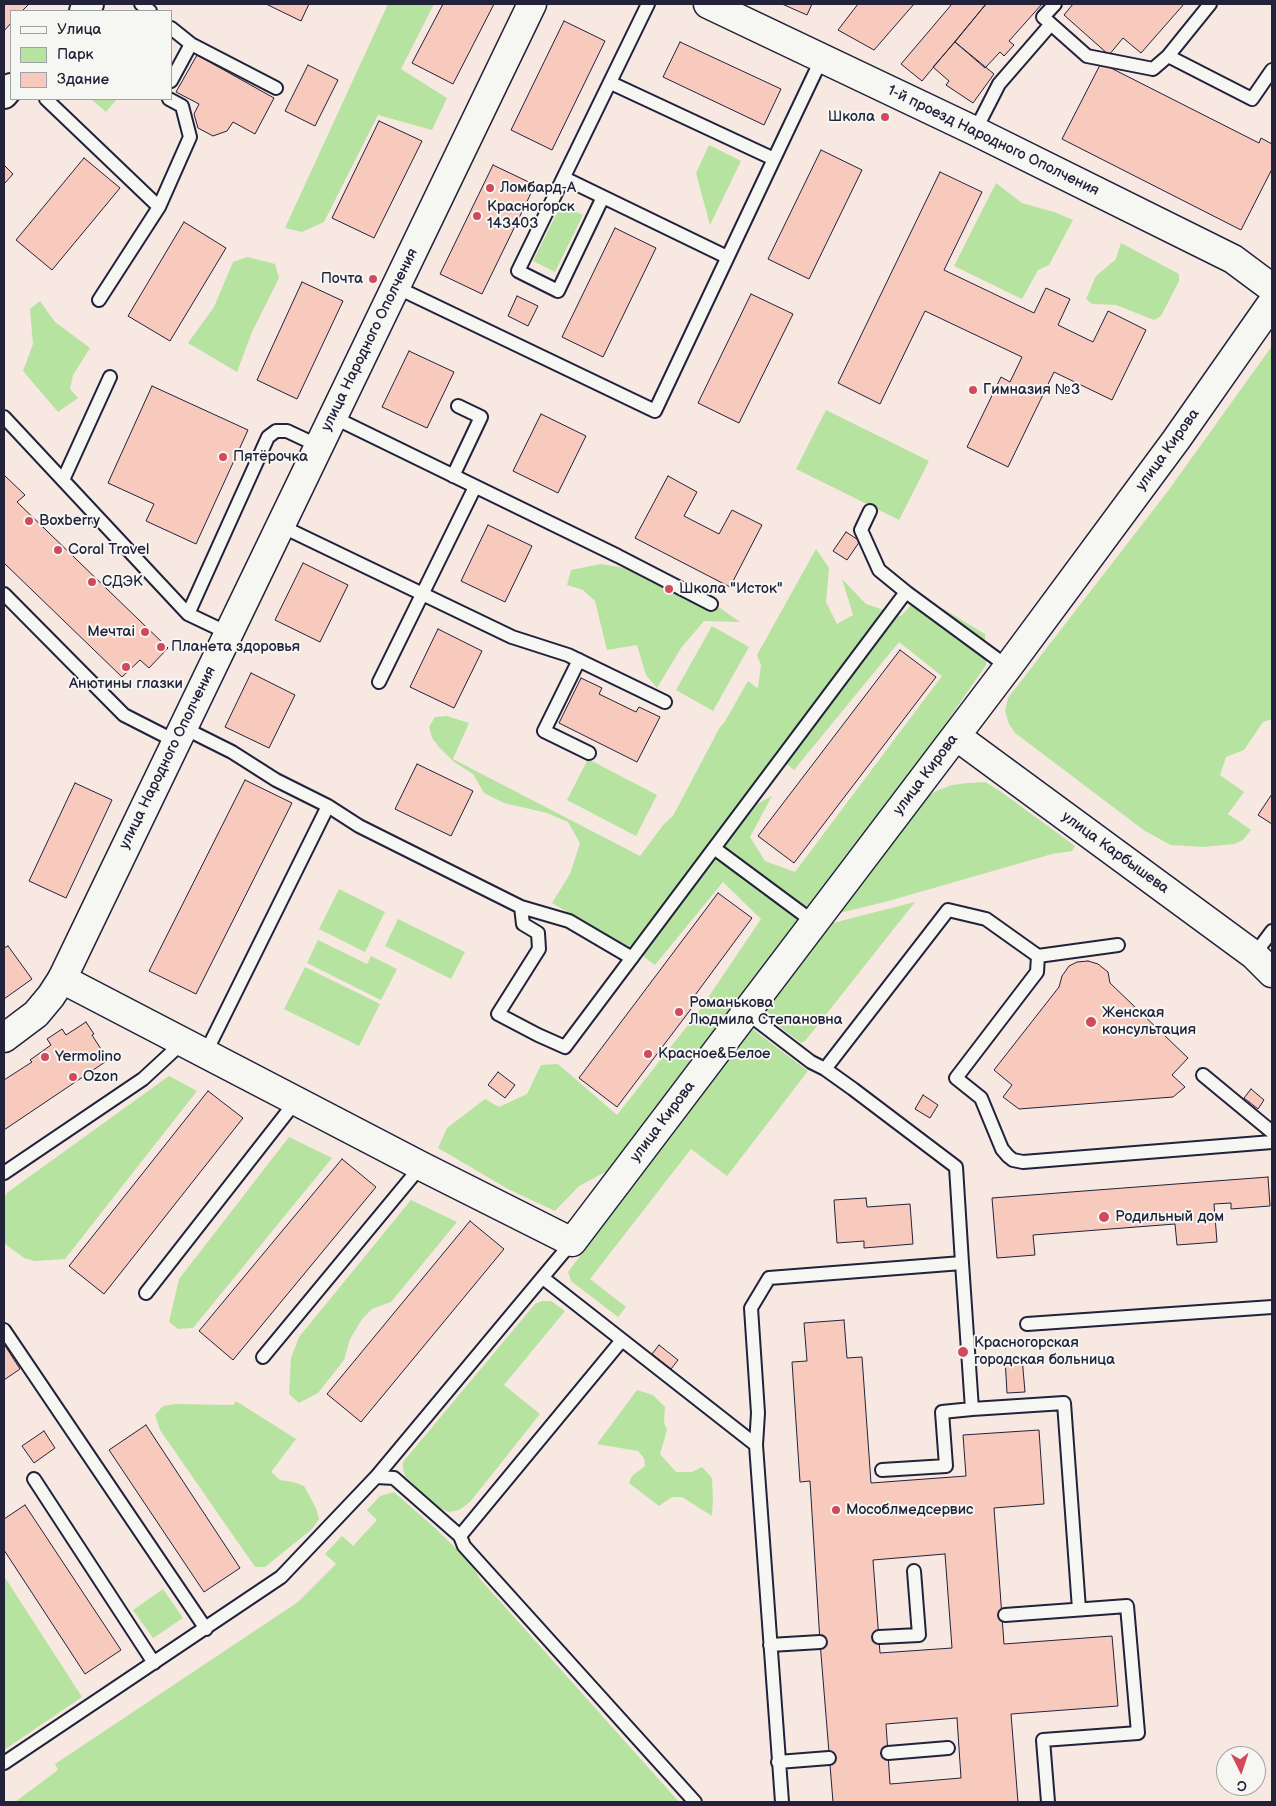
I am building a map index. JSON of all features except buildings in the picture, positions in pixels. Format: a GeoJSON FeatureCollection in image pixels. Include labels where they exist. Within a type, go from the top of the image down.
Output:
{"type":"FeatureCollection","features":[{"type":"Feature","properties":{"kind":"street","name":"улица Народного Ополчения"},"geometry":{"type":"LineString","coordinates":[[4,1038],[36,1014],[62,979],[532,4]]}},
{"type":"Feature","properties":{"kind":"street","name":"1-й проезд Народного Ополчения"},"geometry":{"type":"LineString","coordinates":[[708,4],[974,131],[1233,259],[1272,288]]}},
{"type":"Feature","properties":{"kind":"street","name":"улица Кирова"},"geometry":{"type":"LineString","coordinates":[[572,1242],[1008,667],[1176,440],[1272,303]]}},
{"type":"Feature","properties":{"kind":"street","name":"улица Карбышева"},"geometry":{"type":"LineString","coordinates":[[956,736],[1263,964]]}},
{"type":"Feature","properties":{"kind":"street"},"geometry":{"type":"LineString","coordinates":[[62,979],[421,1166],[572,1242]]}},
{"type":"Feature","properties":{"kind":"lane"},"geometry":{"type":"LineString","coordinates":[[603,197],[558,290],[518,271],[648,4]]}},
{"type":"Feature","properties":{"kind":"lane"},"geometry":{"type":"LineString","coordinates":[[1055,4],[1043,18],[1087,56],[1153,70],[1168,56],[1210,4]]}},
{"type":"Feature","properties":{"kind":"lane"},"geometry":{"type":"LineString","coordinates":[[974,131],[998,84],[1051,24]]}},
{"type":"Feature","properties":{"kind":"lane"},"geometry":{"type":"LineString","coordinates":[[172,29],[191,44],[276,88]]}},
{"type":"Feature","properties":{"kind":"lane"},"geometry":{"type":"LineString","coordinates":[[172,79],[191,44]]}},
{"type":"Feature","properties":{"kind":"lane"},"geometry":{"type":"LineString","coordinates":[[1168,56],[1252,99],[1272,70]]}},
{"type":"Feature","properties":{"kind":"lane"},"geometry":{"type":"LineString","coordinates":[[396,287],[654,411],[822,58]]}},
{"type":"Feature","properties":{"kind":"lane"},"geometry":{"type":"LineString","coordinates":[[610,83],[774,159]]}},
{"type":"Feature","properties":{"kind":"lane"},"geometry":{"type":"LineString","coordinates":[[47,100],[159,207]]}},
{"type":"Feature","properties":{"kind":"lane"},"geometry":{"type":"LineString","coordinates":[[99,300],[159,207],[190,137],[182,106],[171,100]]}},
{"type":"Feature","properties":{"kind":"lane"},"geometry":{"type":"LineString","coordinates":[[564,178],[727,257]]}},
{"type":"Feature","properties":{"kind":"lane"},"geometry":{"type":"LineString","coordinates":[[63,480],[110,376]]}},
{"type":"Feature","properties":{"kind":"lane"},"geometry":{"type":"LineString","coordinates":[[454,476],[481,417],[458,406]]}},
{"type":"Feature","properties":{"kind":"lane"},"geometry":{"type":"LineString","coordinates":[[4,417],[188,614],[228,633]]}},
{"type":"Feature","properties":{"kind":"lane"},"geometry":{"type":"LineString","coordinates":[[333,417],[618,556],[711,604]]}},
{"type":"Feature","properties":{"kind":"lane"},"geometry":{"type":"LineString","coordinates":[[188,614],[268,437],[276,431],[287,431],[319,446]]}},
{"type":"Feature","properties":{"kind":"lane"},"geometry":{"type":"LineString","coordinates":[[380,682],[475,486]]}},
{"type":"Feature","properties":{"kind":"lane"},"geometry":{"type":"LineString","coordinates":[[870,511],[861,530],[879,570],[1008,667]]}},
{"type":"Feature","properties":{"kind":"lane"},"geometry":{"type":"LineString","coordinates":[[281,526],[512,637],[568,655],[665,702]]}},
{"type":"Feature","properties":{"kind":"lane"},"geometry":{"type":"LineString","coordinates":[[521,907],[523,924],[538,933],[539,949],[498,1014],[565,1047],[906,592]]}},
{"type":"Feature","properties":{"kind":"lane"},"geometry":{"type":"LineString","coordinates":[[4,594],[124,715],[232,752],[276,780],[328,806],[359,826],[521,907],[568,921],[632,958]]}},
{"type":"Feature","properties":{"kind":"lane"},"geometry":{"type":"LineString","coordinates":[[579,660],[544,730],[588,753]]}},
{"type":"Feature","properties":{"kind":"lane"},"geometry":{"type":"LineString","coordinates":[[4,1173],[143,1079],[194,1048],[328,806]]}},
{"type":"Feature","properties":{"kind":"lane"},"geometry":{"type":"LineString","coordinates":[[714,848],[815,923]]}},
{"type":"Feature","properties":{"kind":"lane"},"geometry":{"type":"LineString","coordinates":[[825,1069],[948,910],[986,919],[1038,956],[1118,945]]}},
{"type":"Feature","properties":{"kind":"lane"},"geometry":{"type":"LineString","coordinates":[[1263,964],[1272,931]]}},
{"type":"Feature","properties":{"kind":"lane"},"geometry":{"type":"LineString","coordinates":[[1038,956],[1037,972],[956,1078],[981,1098],[1002,1149],[1008,1156],[1023,1162],[1272,1142]]}},
{"type":"Feature","properties":{"kind":"lane"},"geometry":{"type":"LineString","coordinates":[[747,1013],[956,1167],[972,1409]]}},
{"type":"Feature","properties":{"kind":"lane"},"geometry":{"type":"LineString","coordinates":[[1203,1075],[1272,1132]]}},
{"type":"Feature","properties":{"kind":"lane"},"geometry":{"type":"LineString","coordinates":[[146,1293],[296,1101]]}},
{"type":"Feature","properties":{"kind":"lane"},"geometry":{"type":"LineString","coordinates":[[262,1357],[421,1166]]}},
{"type":"Feature","properties":{"kind":"lane"},"geometry":{"type":"LineString","coordinates":[[4,1763],[281,1577],[376,1477],[572,1242]]}},
{"type":"Feature","properties":{"kind":"lane"},"geometry":{"type":"LineString","coordinates":[[782,1802],[756,1445],[758,1413],[751,1308],[769,1278],[962,1263]]}},
{"type":"Feature","properties":{"kind":"lane"},"geometry":{"type":"LineString","coordinates":[[543,1278],[756,1445]]}},
{"type":"Feature","properties":{"kind":"lane"},"geometry":{"type":"LineString","coordinates":[[1027,1324],[1272,1307]]}},
{"type":"Feature","properties":{"kind":"lane"},"geometry":{"type":"LineString","coordinates":[[4,1330],[206,1629]]}},
{"type":"Feature","properties":{"kind":"lane"},"geometry":{"type":"LineString","coordinates":[[460,1536],[622,1340]]}},
{"type":"Feature","properties":{"kind":"lane"},"geometry":{"type":"LineString","coordinates":[[882,1470],[946,1466],[942,1412],[1064,1403],[1079,1609]]}},
{"type":"Feature","properties":{"kind":"lane"},"geometry":{"type":"LineString","coordinates":[[376,1477],[394,1478],[460,1536],[464,1546],[696,1802]]}},
{"type":"Feature","properties":{"kind":"lane"},"geometry":{"type":"LineString","coordinates":[[34,1479],[154,1663]]}},
{"type":"Feature","properties":{"kind":"lane"},"geometry":{"type":"LineString","coordinates":[[879,1637],[919,1635],[914,1571]]}},
{"type":"Feature","properties":{"kind":"lane"},"geometry":{"type":"LineString","coordinates":[[1005,1615],[1127,1606],[1138,1733],[1043,1740],[1048,1802]]}},
{"type":"Feature","properties":{"kind":"lane"},"geometry":{"type":"LineString","coordinates":[[770,1645],[820,1642]]}},
{"type":"Feature","properties":{"kind":"lane"},"geometry":{"type":"LineString","coordinates":[[888,1753],[948,1748]]}},
{"type":"Feature","properties":{"kind":"lane"},"geometry":{"type":"LineString","coordinates":[[778,1762],[829,1758]]}},
{"type":"Feature","properties":{"kind":"green space"},"geometry":{"type":"Polygon","coordinates":[[[388,4],[434,4],[401,69],[447,98],[432,130],[378,115],[324,222],[302,232],[285,228],[388,4]]]}},
{"type":"Feature","properties":{"kind":"green space"},"geometry":{"type":"Polygon","coordinates":[[[92,100],[116,100],[106,112],[92,100]]]}},
{"type":"Feature","properties":{"kind":"green space"},"geometry":{"type":"Polygon","coordinates":[[[709,145],[741,161],[710,225],[696,173],[709,145]]]}},
{"type":"Feature","properties":{"kind":"green space"},"geometry":{"type":"Polygon","coordinates":[[[996,183],[1022,203],[1054,212],[1073,220],[1049,265],[1038,270],[1022,299],[954,266],[996,183]]]}},
{"type":"Feature","properties":{"kind":"green space"},"geometry":{"type":"Polygon","coordinates":[[[561,205],[583,215],[555,272],[533,261],[561,205]]]}},
{"type":"Feature","properties":{"kind":"green space"},"geometry":{"type":"Polygon","coordinates":[[[1121,243],[1179,274],[1179,281],[1161,316],[1154,320],[1116,305],[1092,304],[1086,299],[1096,276],[1116,259],[1121,243]]]}},
{"type":"Feature","properties":{"kind":"green space"},"geometry":{"type":"Polygon","coordinates":[[[247,257],[275,264],[279,278],[252,332],[237,372],[188,343],[214,307],[233,262],[247,257]]]}},
{"type":"Feature","properties":{"kind":"green space"},"geometry":{"type":"Polygon","coordinates":[[[40,301],[55,322],[90,348],[73,375],[70,389],[78,398],[58,412],[23,371],[33,344],[30,309],[40,301]]]}},
{"type":"Feature","properties":{"kind":"green space"},"geometry":{"type":"Polygon","coordinates":[[[1272,346],[1272,719],[1263,722],[1244,750],[1226,757],[1220,775],[1244,792],[1228,814],[1251,830],[1243,840],[1234,844],[1203,847],[1171,845],[1145,831],[1015,733],[1009,724],[1005,711],[1008,698],[1168,491],[1272,346]]]}},
{"type":"Feature","properties":{"kind":"green space"},"geometry":{"type":"Polygon","coordinates":[[[826,410],[929,461],[899,520],[796,469],[826,410]]]}},
{"type":"Feature","properties":{"kind":"green space"},"geometry":{"type":"Polygon","coordinates":[[[816,549],[829,568],[826,602],[837,624],[853,615],[842,579],[866,604],[901,616],[920,595],[985,634],[986,665],[823,901],[622,1163],[579,1186],[555,1211],[508,1189],[438,1148],[447,1128],[485,1099],[499,1107],[527,1094],[541,1065],[558,1064],[617,1115],[699,1011],[761,919],[723,882],[655,965],[640,954],[757,804],[772,796],[750,837],[765,861],[795,872],[942,676],[899,642],[794,770],[777,756],[629,948],[552,903],[570,874],[580,843],[568,822],[547,813],[504,803],[484,793],[473,774],[454,762],[439,747],[432,738],[429,727],[435,717],[447,716],[469,723],[453,759],[640,856],[664,824],[673,816],[720,727],[748,681],[758,687],[761,665],[757,655],[816,549]]]}},
{"type":"Feature","properties":{"kind":"green space"},"geometry":{"type":"Polygon","coordinates":[[[601,564],[632,569],[686,600],[720,608],[740,622],[704,621],[681,648],[657,688],[646,675],[637,645],[607,650],[595,601],[583,590],[567,585],[571,570],[601,564]]]}},
{"type":"Feature","properties":{"kind":"green space"},"geometry":{"type":"Polygon","coordinates":[[[712,626],[749,647],[713,711],[676,690],[712,626]]]}},
{"type":"Feature","properties":{"kind":"green space"},"geometry":{"type":"Polygon","coordinates":[[[588,759],[657,795],[636,836],[567,800],[588,759]]]}},
{"type":"Feature","properties":{"kind":"green space"},"geometry":{"type":"Polygon","coordinates":[[[985,782],[1075,846],[1072,851],[1052,854],[885,902],[835,914],[922,800],[936,791],[952,785],[985,782]]]}},
{"type":"Feature","properties":{"kind":"green space"},"geometry":{"type":"Polygon","coordinates":[[[339,889],[385,912],[365,952],[319,929],[339,889]]]}},
{"type":"Feature","properties":{"kind":"green space"},"geometry":{"type":"Polygon","coordinates":[[[915,902],[805,1041],[801,1043],[763,1014],[829,924],[915,902]]]}},
{"type":"Feature","properties":{"kind":"green space"},"geometry":{"type":"Polygon","coordinates":[[[398,919],[465,952],[451,979],[385,946],[398,919]]]}},
{"type":"Feature","properties":{"kind":"green space"},"geometry":{"type":"Polygon","coordinates":[[[318,940],[367,964],[371,956],[397,969],[381,1000],[307,963],[318,940]]]}},
{"type":"Feature","properties":{"kind":"green space"},"geometry":{"type":"Polygon","coordinates":[[[305,967],[380,1004],[359,1046],[284,1009],[305,967]]]}},
{"type":"Feature","properties":{"kind":"green space"},"geometry":{"type":"Polygon","coordinates":[[[751,1028],[808,1071],[727,1176],[691,1149],[590,1279],[626,1307],[618,1317],[571,1281],[568,1272],[751,1028]]]}},
{"type":"Feature","properties":{"kind":"green space"},"geometry":{"type":"Polygon","coordinates":[[[169,1076],[197,1091],[65,1259],[35,1261],[24,1258],[4,1243],[4,1197],[8,1192],[169,1076]]]}},
{"type":"Feature","properties":{"kind":"green space"},"geometry":{"type":"Polygon","coordinates":[[[289,1137],[332,1158],[193,1328],[178,1329],[169,1322],[179,1279],[289,1137]]]}},
{"type":"Feature","properties":{"kind":"green space"},"geometry":{"type":"Polygon","coordinates":[[[411,1200],[457,1222],[391,1302],[372,1309],[362,1319],[350,1339],[344,1360],[318,1393],[299,1403],[289,1394],[291,1358],[299,1337],[411,1200]]]}},
{"type":"Feature","properties":{"kind":"green space"},"geometry":{"type":"Polygon","coordinates":[[[542,1301],[551,1301],[565,1311],[504,1385],[540,1414],[470,1502],[459,1510],[449,1512],[439,1508],[405,1476],[403,1462],[535,1304],[542,1301]]]}},
{"type":"Feature","properties":{"kind":"green space"},"geometry":{"type":"Polygon","coordinates":[[[637,1390],[653,1395],[665,1407],[664,1423],[667,1430],[660,1454],[676,1472],[692,1472],[702,1467],[712,1478],[712,1516],[682,1497],[672,1497],[659,1506],[629,1483],[632,1476],[645,1466],[644,1458],[638,1451],[597,1444],[637,1390]]]}},
{"type":"Feature","properties":{"kind":"green space"},"geometry":{"type":"Polygon","coordinates":[[[236,1401],[296,1439],[271,1472],[280,1480],[304,1486],[316,1508],[319,1519],[312,1529],[265,1567],[255,1567],[160,1430],[155,1415],[163,1406],[175,1404],[233,1405],[236,1401]]]}},
{"type":"Feature","properties":{"kind":"green space"},"geometry":{"type":"Polygon","coordinates":[[[394,1492],[469,1561],[480,1579],[679,1802],[15,1802],[58,1770],[55,1764],[298,1602],[336,1564],[325,1554],[342,1536],[353,1546],[377,1520],[367,1510],[380,1496],[394,1492]]]}},
{"type":"Feature","properties":{"kind":"green space"},"geometry":{"type":"Polygon","coordinates":[[[4,1576],[82,1697],[4,1750],[4,1576]]]}},
{"type":"Feature","properties":{"kind":"green space"},"geometry":{"type":"Polygon","coordinates":[[[163,1589],[183,1618],[153,1638],[133,1610],[163,1589]]]}},
{"type":"Feature","properties":{"kind":"place","name":"Школа"},"geometry":{"type":"Point","coordinates":[885,117]}},
{"type":"Feature","properties":{"kind":"place","name":"Ломбард-А"},"geometry":{"type":"Point","coordinates":[490,188]}},
{"type":"Feature","properties":{"kind":"place","name":"Красногорск 143403"},"geometry":{"type":"Point","coordinates":[477,216]}},
{"type":"Feature","properties":{"kind":"place","name":"Почта"},"geometry":{"type":"Point","coordinates":[373,279]}},
{"type":"Feature","properties":{"kind":"place","name":"Гимназия №3"},"geometry":{"type":"Point","coordinates":[973,390]}},
{"type":"Feature","properties":{"kind":"place","name":"Пятёрочка"},"geometry":{"type":"Point","coordinates":[223,457]}},
{"type":"Feature","properties":{"kind":"place","name":"Boxberry"},"geometry":{"type":"Point","coordinates":[29,521]}},
{"type":"Feature","properties":{"kind":"place","name":"Coral Travel"},"geometry":{"type":"Point","coordinates":[58,550]}},
{"type":"Feature","properties":{"kind":"place","name":"СДЭК"},"geometry":{"type":"Point","coordinates":[92,582]}},
{"type":"Feature","properties":{"kind":"place","name":"Школа \"Исток\""},"geometry":{"type":"Point","coordinates":[669,589]}},
{"type":"Feature","properties":{"kind":"place","name":"Мечтаi"},"geometry":{"type":"Point","coordinates":[145,632]}},
{"type":"Feature","properties":{"kind":"place","name":"Планета здоровья"},"geometry":{"type":"Point","coordinates":[161,647]}},
{"type":"Feature","properties":{"kind":"place","name":"Анютины глазки"},"geometry":{"type":"Point","coordinates":[126,667]}},
{"type":"Feature","properties":{"kind":"place","name":"Романькова Людмила Степановна"},"geometry":{"type":"Point","coordinates":[679,1012]}},
{"type":"Feature","properties":{"kind":"place","name":"Женская консультация"},"geometry":{"type":"Point","coordinates":[1091,1022]}},
{"type":"Feature","properties":{"kind":"place","name":"Красное&Белое"},"geometry":{"type":"Point","coordinates":[648,1054]}},
{"type":"Feature","properties":{"kind":"place","name":"Yermolino"},"geometry":{"type":"Point","coordinates":[45,1057]}},
{"type":"Feature","properties":{"kind":"place","name":"Ozon"},"geometry":{"type":"Point","coordinates":[73,1077]}},
{"type":"Feature","properties":{"kind":"place","name":"Родильный дом"},"geometry":{"type":"Point","coordinates":[1104,1217]}},
{"type":"Feature","properties":{"kind":"place","name":"Красногорская городская больница"},"geometry":{"type":"Point","coordinates":[963,1352]}},
{"type":"Feature","properties":{"kind":"place","name":"Мособлмедсервис"},"geometry":{"type":"Point","coordinates":[836,1510]}}]}
